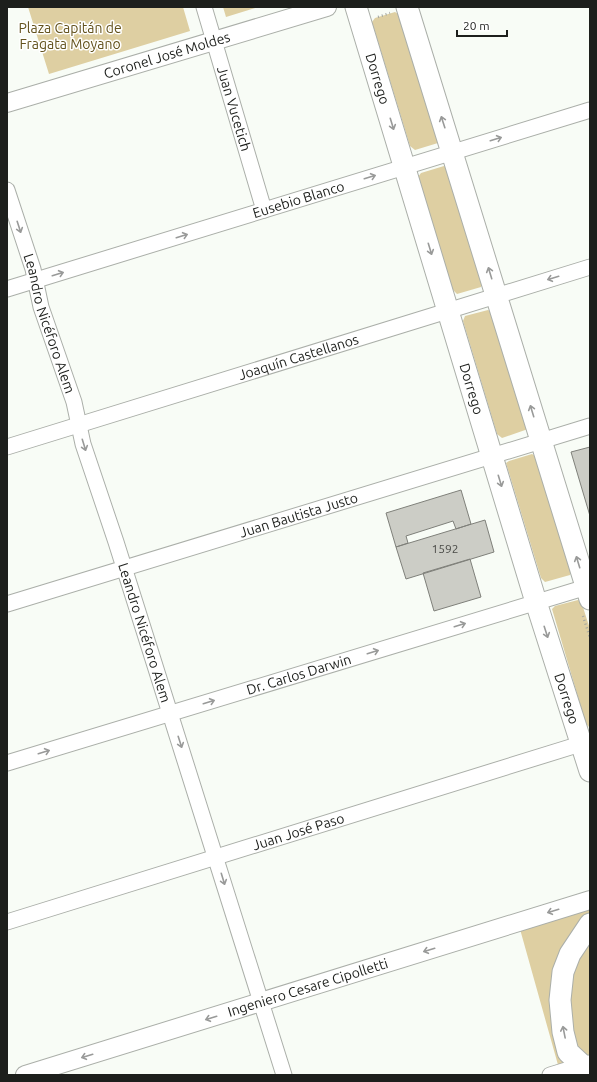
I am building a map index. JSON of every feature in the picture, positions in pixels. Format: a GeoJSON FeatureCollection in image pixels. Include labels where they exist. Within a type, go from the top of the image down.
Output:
{"type":"FeatureCollection","features":[{"type":"Feature","properties":{"kind":"main road"},"geometry":{"type":"LineString","coordinates":[[407,7],[589,591]]}},
{"type":"Feature","properties":{"kind":"main road","name":"Dorrego"},"geometry":{"type":"LineString","coordinates":[[358,14],[536,602],[586,742],[590,771]]}},
{"type":"Feature","properties":{"kind":"main road"},"geometry":{"type":"LineString","coordinates":[[587,1067],[568,1052],[562,1016],[561,986],[563,972],[570,954],[590,924]]}},
{"type":"Feature","properties":{"kind":"street","name":"Juan Vucetich"},"geometry":{"type":"LineString","coordinates":[[204,7],[264,210]]}},
{"type":"Feature","properties":{"kind":"street","name":"Coronel José Moldes"},"geometry":{"type":"LineString","coordinates":[[7,103],[327,7]]}},
{"type":"Feature","properties":{"kind":"street","name":"Eusebio Blanco"},"geometry":{"type":"LineString","coordinates":[[7,289],[590,110]]}},
{"type":"Feature","properties":{"kind":"street","name":"Leandro Nicéforo Alem"},"geometry":{"type":"LineString","coordinates":[[7,190],[36,281],[41,307],[74,402],[83,444],[124,568],[284,1075]]}},
{"type":"Feature","properties":{"kind":"street","name":"Joaquín Castellanos"},"geometry":{"type":"LineString","coordinates":[[7,447],[590,267]]}},
{"type":"Feature","properties":{"kind":"street","name":"Juan Bautista Justo"},"geometry":{"type":"LineString","coordinates":[[7,604],[590,426]]}},
{"type":"Feature","properties":{"kind":"street","name":"Dr. Carlos Darwin"},"geometry":{"type":"LineString","coordinates":[[7,764],[536,602],[589,591]]}},
{"type":"Feature","properties":{"kind":"street","name":"Juan José Paso"},"geometry":{"type":"LineString","coordinates":[[7,922],[586,742]]}},
{"type":"Feature","properties":{"kind":"street","name":"Ingeniero Cesare Cipolletti"},"geometry":{"type":"LineString","coordinates":[[25,1075],[590,900]]}},
{"type":"Feature","properties":{"kind":"street"},"geometry":{"type":"LineString","coordinates":[[550,1075],[587,1067]]}},
{"type":"Feature","properties":{"kind":"path"},"geometry":{"type":"LineString","coordinates":[[358,14],[407,7]]}},
{"type":"Feature","properties":{"kind":"green space","name":"Plaza Capitán de Fragata Moyano"},"geometry":{"type":"Polygon","coordinates":[[[28,7],[183,7],[190,31],[49,74],[28,7]]]}},
{"type":"Feature","properties":{"kind":"green space"},"geometry":{"type":"Polygon","coordinates":[[[223,7],[258,7],[226,17],[223,7]]]}},
{"type":"Feature","properties":{"kind":"green space"},"geometry":{"type":"Polygon","coordinates":[[[395,12],[398,14],[439,140],[438,143],[415,150],[410,146],[372,22],[375,18],[395,12]]]}},
{"type":"Feature","properties":{"kind":"green space"},"geometry":{"type":"Polygon","coordinates":[[[444,166],[446,167],[482,284],[481,287],[457,294],[453,290],[418,177],[421,173],[444,166]]]}},
{"type":"Feature","properties":{"kind":"green space"},"geometry":{"type":"Polygon","coordinates":[[[488,310],[490,311],[528,429],[502,438],[497,434],[463,321],[465,316],[488,310]]]}},
{"type":"Feature","properties":{"kind":"green space"},"geometry":{"type":"Polygon","coordinates":[[[532,454],[535,456],[571,572],[570,575],[545,582],[541,578],[506,463],[532,454]]]}},
{"type":"Feature","properties":{"kind":"green space"},"geometry":{"type":"Polygon","coordinates":[[[578,600],[581,601],[590,629],[590,728],[586,724],[552,609],[555,606],[578,600]]]}},
{"type":"Feature","properties":{"kind":"green space"},"geometry":{"type":"Polygon","coordinates":[[[590,900],[590,1062],[560,1072],[518,922],[590,900]]]}},
{"type":"Feature","properties":{"kind":"building"},"geometry":{"type":"Polygon","coordinates":[[[590,447],[590,516],[571,452],[590,447]]]}},
{"type":"Feature","properties":{"kind":"building"},"geometry":{"type":"Polygon","coordinates":[[[461,490],[471,524],[456,529],[453,521],[406,536],[408,543],[396,547],[386,513],[461,490]]]}},
{"type":"Feature","properties":{"kind":"building"},"geometry":{"type":"Polygon","coordinates":[[[485,520],[494,552],[406,579],[396,547],[485,520]]]}},
{"type":"Feature","properties":{"kind":"building"},"geometry":{"type":"Polygon","coordinates":[[[470,559],[481,597],[434,611],[423,573],[470,559]]]}}]}
